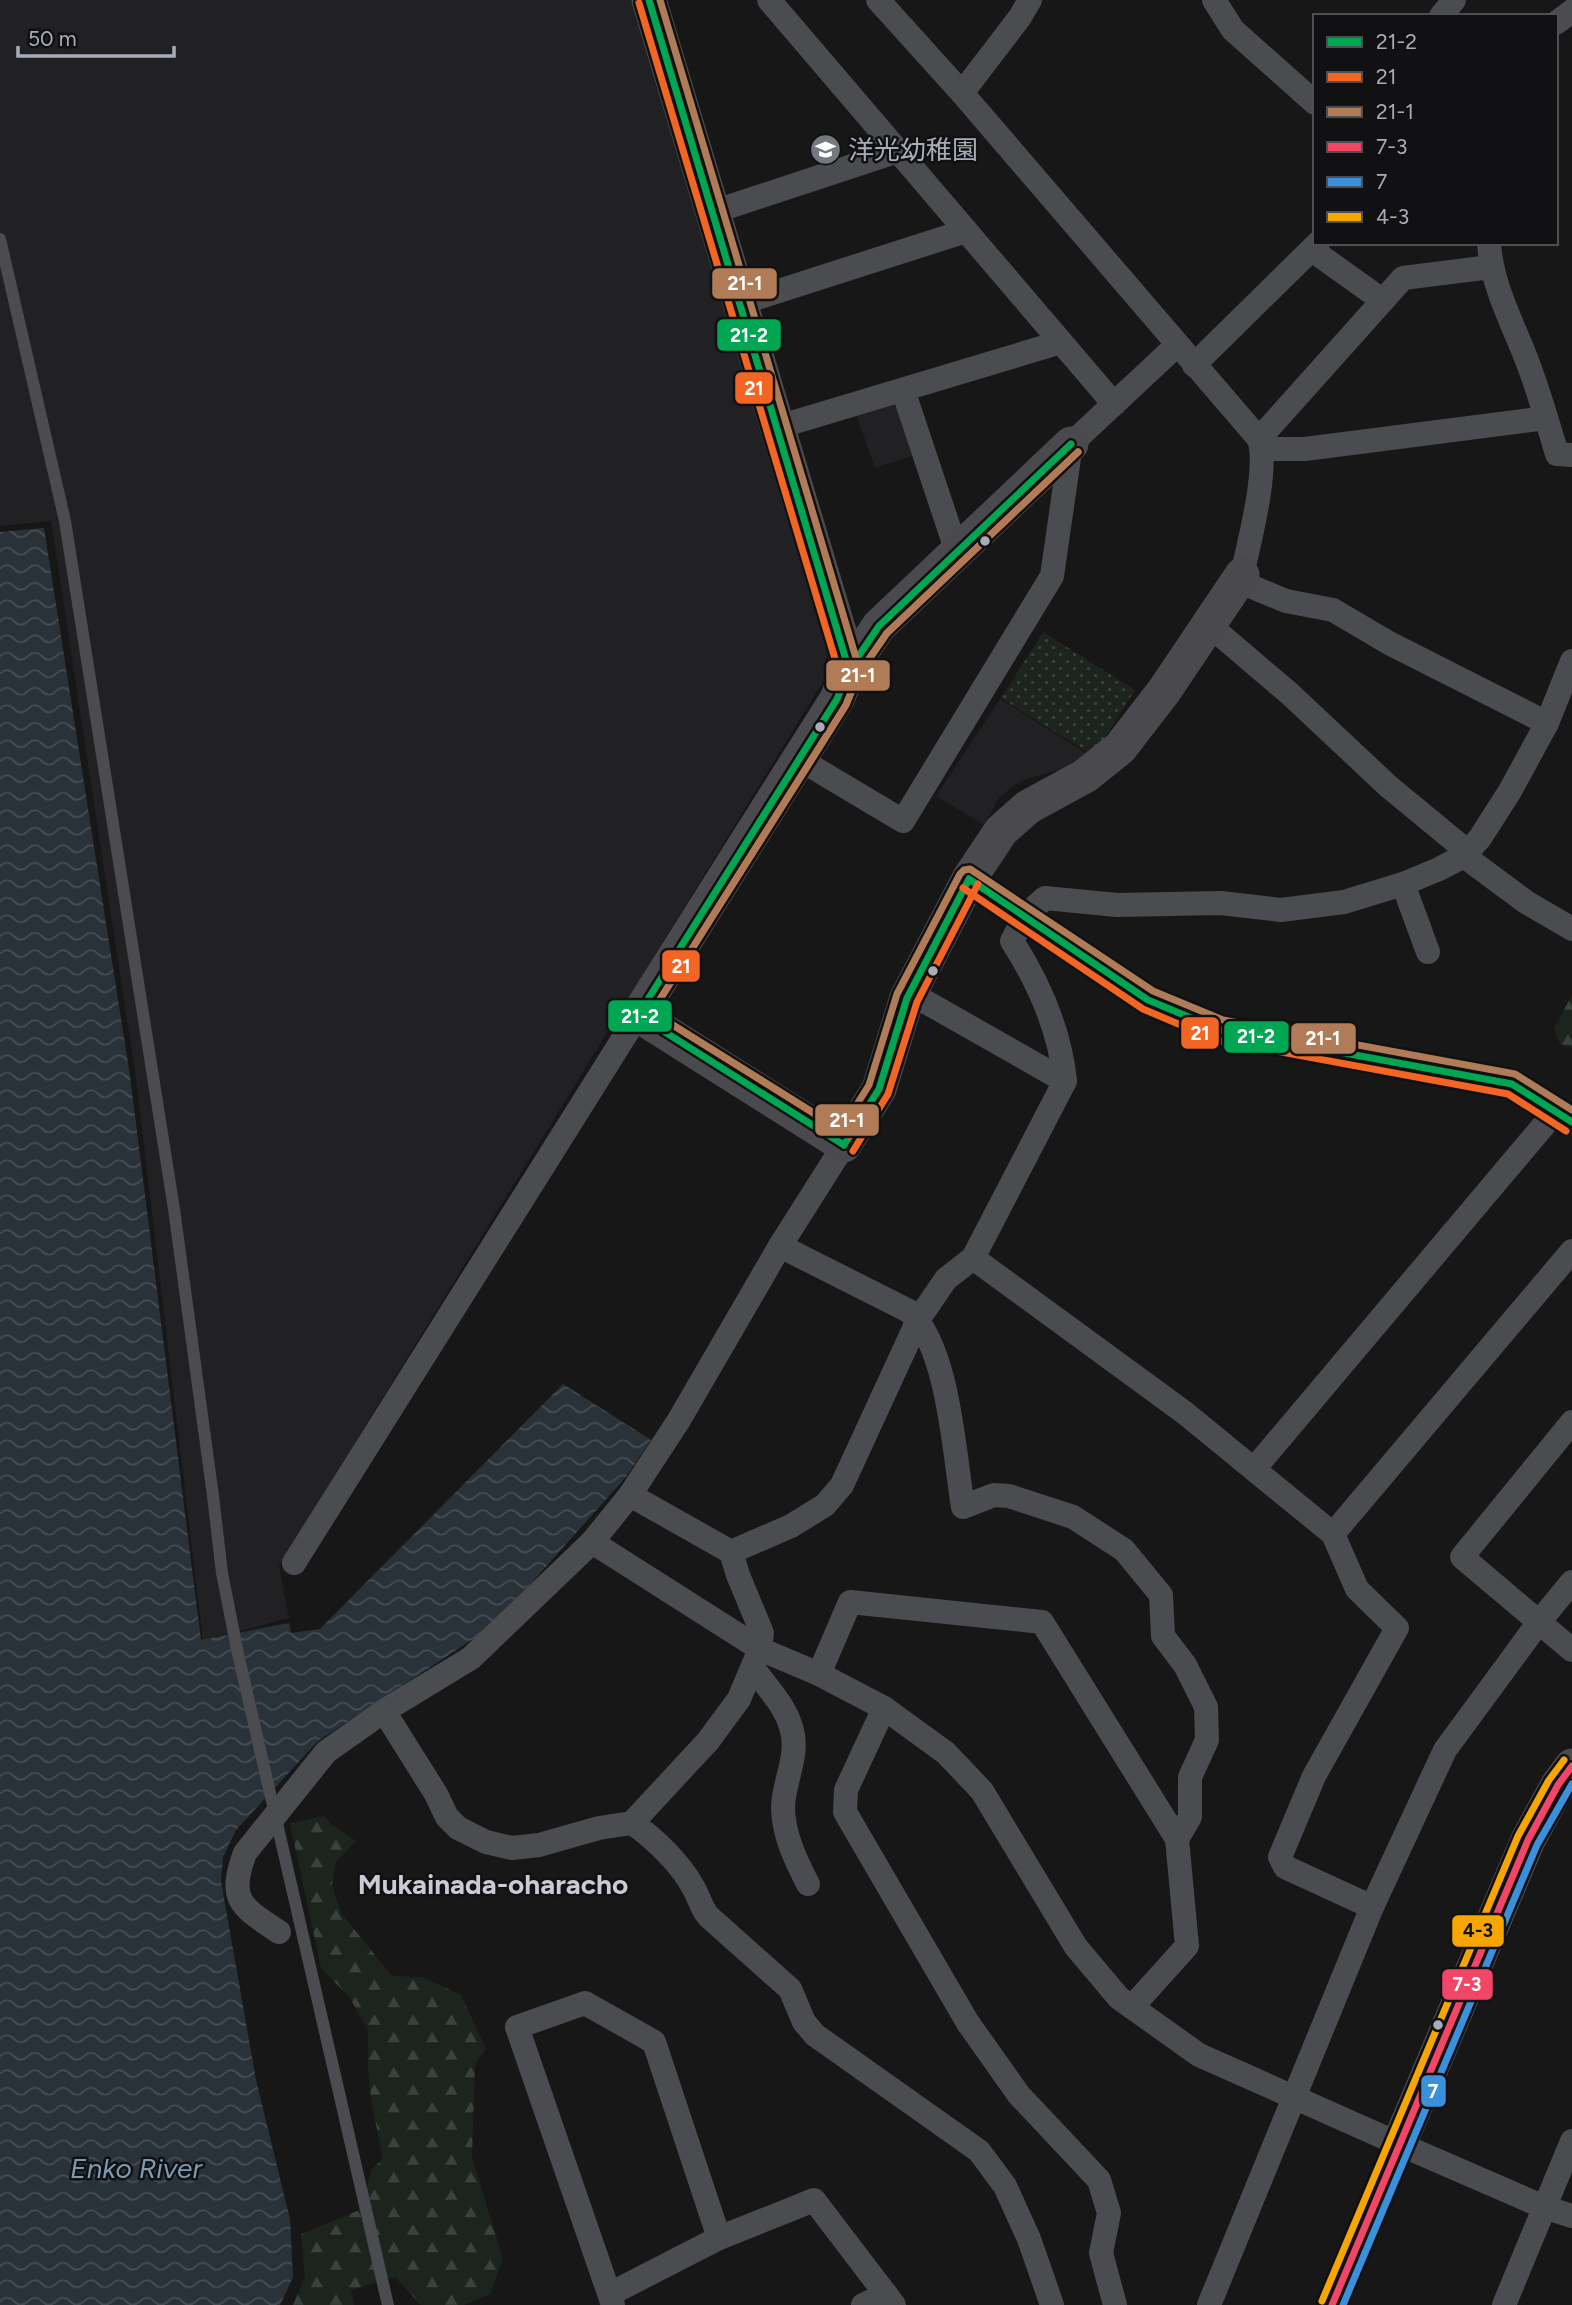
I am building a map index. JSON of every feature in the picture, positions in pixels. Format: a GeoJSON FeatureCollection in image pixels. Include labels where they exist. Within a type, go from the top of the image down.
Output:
{"type":"FeatureCollection","features":[{"type":"Feature","properties":{"kind":"street"},"geometry":{"type":"LineString","coordinates":[[649,0],[849,670]]}},
{"type":"Feature","properties":{"kind":"street"},"geometry":{"type":"LineString","coordinates":[[769,0],[1114,404]]}},
{"type":"Feature","properties":{"kind":"street"},"geometry":{"type":"LineString","coordinates":[[878,0],[962,93],[1261,444],[1305,449],[1546,418]]}},
{"type":"Feature","properties":{"kind":"street"},"geometry":{"type":"LineString","coordinates":[[962,93],[1030,0]]}},
{"type":"Feature","properties":{"kind":"street"},"geometry":{"type":"LineString","coordinates":[[1214,0],[1233,30],[1313,101]]}},
{"type":"Feature","properties":{"kind":"street"},"geometry":{"type":"LineString","coordinates":[[1443,14],[1454,0]]}},
{"type":"Feature","properties":{"kind":"street"},"geometry":{"type":"LineString","coordinates":[[713,212],[898,151]]}},
{"type":"Feature","properties":{"kind":"street"},"geometry":{"type":"LineString","coordinates":[[741,303],[966,231]]}},
{"type":"Feature","properties":{"kind":"street"},"geometry":{"type":"LineString","coordinates":[[1194,365],[1315,247],[1382,300]]}},
{"type":"Feature","properties":{"kind":"street"},"geometry":{"type":"LineString","coordinates":[[279,1932],[246,1910],[236,1892],[238,1871],[245,1853],[326,1752],[384,1711],[471,1658],[592,1542],[630,1495],[680,1420],[780,1246],[879,1089],[910,993],[969,879],[1001,831],[1028,807],[1086,776],[1120,748],[1164,691],[1240,578],[1256,511],[1261,444],[1382,300],[1403,278],[1490,255],[1498,292],[1529,366],[1556,454],[1572,455]]}},
{"type":"Feature","properties":{"kind":"street"},"geometry":{"type":"LineString","coordinates":[[778,427],[1061,342]]}},
{"type":"Feature","properties":{"kind":"street"},"geometry":{"type":"LineString","coordinates":[[294,1563],[837,699],[849,670],[879,626],[1177,345]]}},
{"type":"Feature","properties":{"kind":"street"},"geometry":{"type":"LineString","coordinates":[[903,390],[957,552]]}},
{"type":"Feature","properties":{"kind":"street"},"geometry":{"type":"LineString","coordinates":[[799,759],[903,821],[1052,576],[1070,444]]}},
{"type":"Feature","properties":{"kind":"street"},"geometry":{"type":"LineString","coordinates":[[1240,578],[1286,601],[1333,610],[1390,643],[1547,723]]}},
{"type":"Feature","properties":{"kind":"street"},"geometry":{"type":"LineString","coordinates":[[1209,625],[1290,694],[1388,786],[1466,854],[1527,902],[1572,929]]}},
{"type":"Feature","properties":{"kind":"street"},"geometry":{"type":"LineString","coordinates":[[731,1552],[802,1519],[824,1505],[842,1485],[918,1320],[946,1279],[973,1258],[1065,1082],[1063,1062],[1045,1007],[1031,971],[1012,941],[1025,916],[1045,898],[1117,905],[1221,903],[1281,910],[1344,902],[1404,884],[1466,854],[1510,791],[1547,723],[1572,661]]}},
{"type":"Feature","properties":{"kind":"street"},"geometry":{"type":"LineString","coordinates":[[969,879],[1148,1000],[1220,1030],[1512,1084],[1564,1117],[1254,1469]]}},
{"type":"Feature","properties":{"kind":"street"},"geometry":{"type":"LineString","coordinates":[[1404,884],[1428,952]]}},
{"type":"Feature","properties":{"kind":"street"},"geometry":{"type":"LineString","coordinates":[[910,993],[1065,1082]]}},
{"type":"Feature","properties":{"kind":"street"},"geometry":{"type":"LineString","coordinates":[[638,1015],[844,1144]]}},
{"type":"Feature","properties":{"kind":"street"},"geometry":{"type":"LineString","coordinates":[[780,1246],[909,1311],[918,1320],[935,1349],[944,1383],[963,1507],[994,1496],[1009,1496],[1073,1517],[1124,1550],[1161,1595],[1163,1636],[1185,1665],[1206,1707],[1207,1740],[1190,1777],[1190,1817],[1177,1839]]}},
{"type":"Feature","properties":{"kind":"street"},"geometry":{"type":"LineString","coordinates":[[1334,1534],[1572,1251]]}},
{"type":"Feature","properties":{"kind":"street"},"geometry":{"type":"LineString","coordinates":[[973,1258],[1185,1413],[1334,1534],[1357,1589],[1397,1628],[1314,1776],[1280,1857],[1285,1867],[1372,1907]]}},
{"type":"Feature","properties":{"kind":"street"},"geometry":{"type":"LineString","coordinates":[[1572,1422],[1462,1557],[1572,1650]]}},
{"type":"Feature","properties":{"kind":"street"},"geometry":{"type":"LineString","coordinates":[[384,1711],[447,1816],[458,1828],[486,1842],[512,1848],[539,1845],[599,1828],[632,1823],[708,1741],[739,1699],[756,1658],[762,1633],[731,1552],[630,1495]]}},
{"type":"Feature","properties":{"kind":"street"},"geometry":{"type":"LineString","coordinates":[[592,1542],[756,1658],[819,1674],[884,1708],[946,1753],[982,1791],[1076,1947],[1119,1998],[1199,2055],[1544,2207],[1572,2216]]}},
{"type":"Feature","properties":{"kind":"street"},"geometry":{"type":"LineString","coordinates":[[1209,2305],[1372,1907],[1445,1750],[1539,1622],[1572,1582]]}},
{"type":"Feature","properties":{"kind":"street"},"geometry":{"type":"LineString","coordinates":[[819,1674],[850,1602],[1042,1622],[1177,1839],[1187,1946],[1132,2007]]}},
{"type":"Feature","properties":{"kind":"street"},"geometry":{"type":"LineString","coordinates":[[756,1658],[791,1725],[795,1742],[783,1807],[794,1857],[808,1884]]}},
{"type":"Feature","properties":{"kind":"street"},"geometry":{"type":"LineString","coordinates":[[884,1708],[846,1790],[845,1812],[968,2023],[1019,2095],[1099,2180],[1109,2213],[1101,2253],[1115,2305]]}},
{"type":"Feature","properties":{"kind":"street"},"geometry":{"type":"LineString","coordinates":[[1332,2305],[1528,1840],[1558,1785],[1572,1766]]}},
{"type":"Feature","properties":{"kind":"street"},"geometry":{"type":"LineString","coordinates":[[632,1823],[648,1833],[668,1854],[694,1887],[700,1905],[708,1916],[790,1989],[804,2022],[816,2035],[979,2151],[1006,2186],[1029,2239],[1052,2305]]}},
{"type":"Feature","properties":{"kind":"street"},"geometry":{"type":"LineString","coordinates":[[719,2238],[654,2042],[584,2003],[517,2026],[612,2299],[719,2238],[814,2200],[890,2299],[863,2305]]}},
{"type":"Feature","properties":{"kind":"street"},"geometry":{"type":"LineString","coordinates":[[1504,2305],[1572,2141]]}},
{"type":"Feature","properties":{"kind":"lane"},"geometry":{"type":"LineString","coordinates":[[0,239],[65,521],[174,1209],[222,1573],[237,1654],[388,2305]]}},
{"type":"Feature","properties":{"kind":"shaded area"},"geometry":{"type":"Polygon","coordinates":[[[0,0],[639,0],[828,636],[824,680],[279,1566],[289,1618],[203,1641],[136,1079],[51,521],[0,524],[0,0]]]}},
{"type":"Feature","properties":{"kind":"shaded area"},"geometry":{"type":"Polygon","coordinates":[[[898,398],[918,454],[875,468],[855,411],[898,398]]]}},
{"type":"Feature","properties":{"kind":"shaded area"},"geometry":{"type":"Polygon","coordinates":[[[1000,699],[1089,755],[1062,769],[1026,779],[1013,786],[999,798],[984,825],[936,796],[1000,699]]]}},
{"type":"Feature","properties":{"kind":"green space"},"geometry":{"type":"Polygon","coordinates":[[[1043,632],[1135,690],[1100,745],[1089,753],[1001,698],[1043,632]]]}},
{"type":"Feature","properties":{"kind":"green space"},"geometry":{"type":"Polygon","coordinates":[[[1572,995],[1572,1048],[1560,1044],[1554,1028],[1572,995]]]}},
{"type":"Feature","properties":{"kind":"green space"},"geometry":{"type":"Polygon","coordinates":[[[324,1816],[332,1825],[356,1841],[336,1862],[332,1885],[341,1913],[392,1976],[422,1977],[461,1995],[486,2049],[475,2064],[472,2158],[503,2259],[490,2294],[464,2305],[421,2305],[395,2277],[351,2290],[354,2305],[293,2305],[305,2277],[301,2234],[362,2209],[371,2170],[383,2159],[371,2099],[368,2031],[350,1998],[321,1968],[290,1823],[324,1816]]]}},
{"type":"Feature","properties":{"kind":"water","name":"Enko River"},"geometry":{"type":"Polygon","coordinates":[[[44,528],[130,1076],[201,1640],[289,1623],[291,1633],[320,1629],[563,1384],[651,1440],[626,1477],[493,1626],[318,1741],[236,1830],[223,1857],[221,1881],[256,2080],[290,2219],[293,2277],[280,2305],[0,2305],[0,532],[44,528]]]}},
{"type":"Feature","properties":{"kind":"transit line","name":"21-2"},"geometry":{"type":"LineString","coordinates":[[649,0],[849,670]]}},
{"type":"Feature","properties":{"kind":"transit line","name":"21-1"},"geometry":{"type":"LineString","coordinates":[[660,0],[859,668]]}},
{"type":"Feature","properties":{"kind":"transit line","name":"21"},"geometry":{"type":"LineString","coordinates":[[639,3],[839,672]]}},
{"type":"Feature","properties":{"kind":"transit line","name":"21-2"},"geometry":{"type":"LineString","coordinates":[[844,1145],[638,1015],[837,699],[849,670],[879,626],[1071,444]]}},
{"type":"Feature","properties":{"kind":"transit line","name":"21"},"geometry":{"type":"LineString","coordinates":[[850,1136],[652,1012],[846,705],[858,675],[887,633],[1078,452]]}},
{"type":"Feature","properties":{"kind":"transit line","name":"21-1"},"geometry":{"type":"LineString","coordinates":[[1078,452],[887,633],[858,675],[846,705],[652,1012],[841,1130],[869,1085],[897,994],[960,874],[970,869],[1153,991],[1223,1020],[1515,1074],[1572,1110]]}},
{"type":"Feature","properties":{"kind":"transit line","name":"21-2"},"geometry":{"type":"LineString","coordinates":[[969,879],[1148,1000],[1220,1030],[1512,1084],[1572,1122]]}},
{"type":"Feature","properties":{"kind":"transit line","name":"21-2"},"geometry":{"type":"LineString","coordinates":[[844,1145],[879,1089],[907,998],[969,879]]}},
{"type":"Feature","properties":{"kind":"transit line","name":"21"},"geometry":{"type":"LineString","coordinates":[[853,1151],[888,1094],[917,1002],[978,884]]}},
{"type":"Feature","properties":{"kind":"transit line","name":"21"},"geometry":{"type":"LineString","coordinates":[[963,888],[1143,1009],[1216,1040],[1508,1094],[1566,1131]]}},
{"type":"Feature","properties":{"kind":"transit line","name":"4-3"},"geometry":{"type":"LineString","coordinates":[[1322,2301],[1518,1836],[1549,1780],[1564,1760]]}},
{"type":"Feature","properties":{"kind":"transit line","name":"7-3"},"geometry":{"type":"LineString","coordinates":[[1332,2305],[1528,1840],[1558,1785],[1572,1766]]}},
{"type":"Feature","properties":{"kind":"transit line","name":"7"},"geometry":{"type":"LineString","coordinates":[[1343,2305],[1537,1845],[1572,1784]]}},
{"type":"Feature","properties":{"kind":"place","name":"洋光幼稚園"},"geometry":{"type":"Point","coordinates":[825,150]}},
{"type":"Feature","properties":{"kind":"district","name":"Mukainada-oharacho"},"geometry":{"type":"Point","coordinates":[493,1884]}}]}
